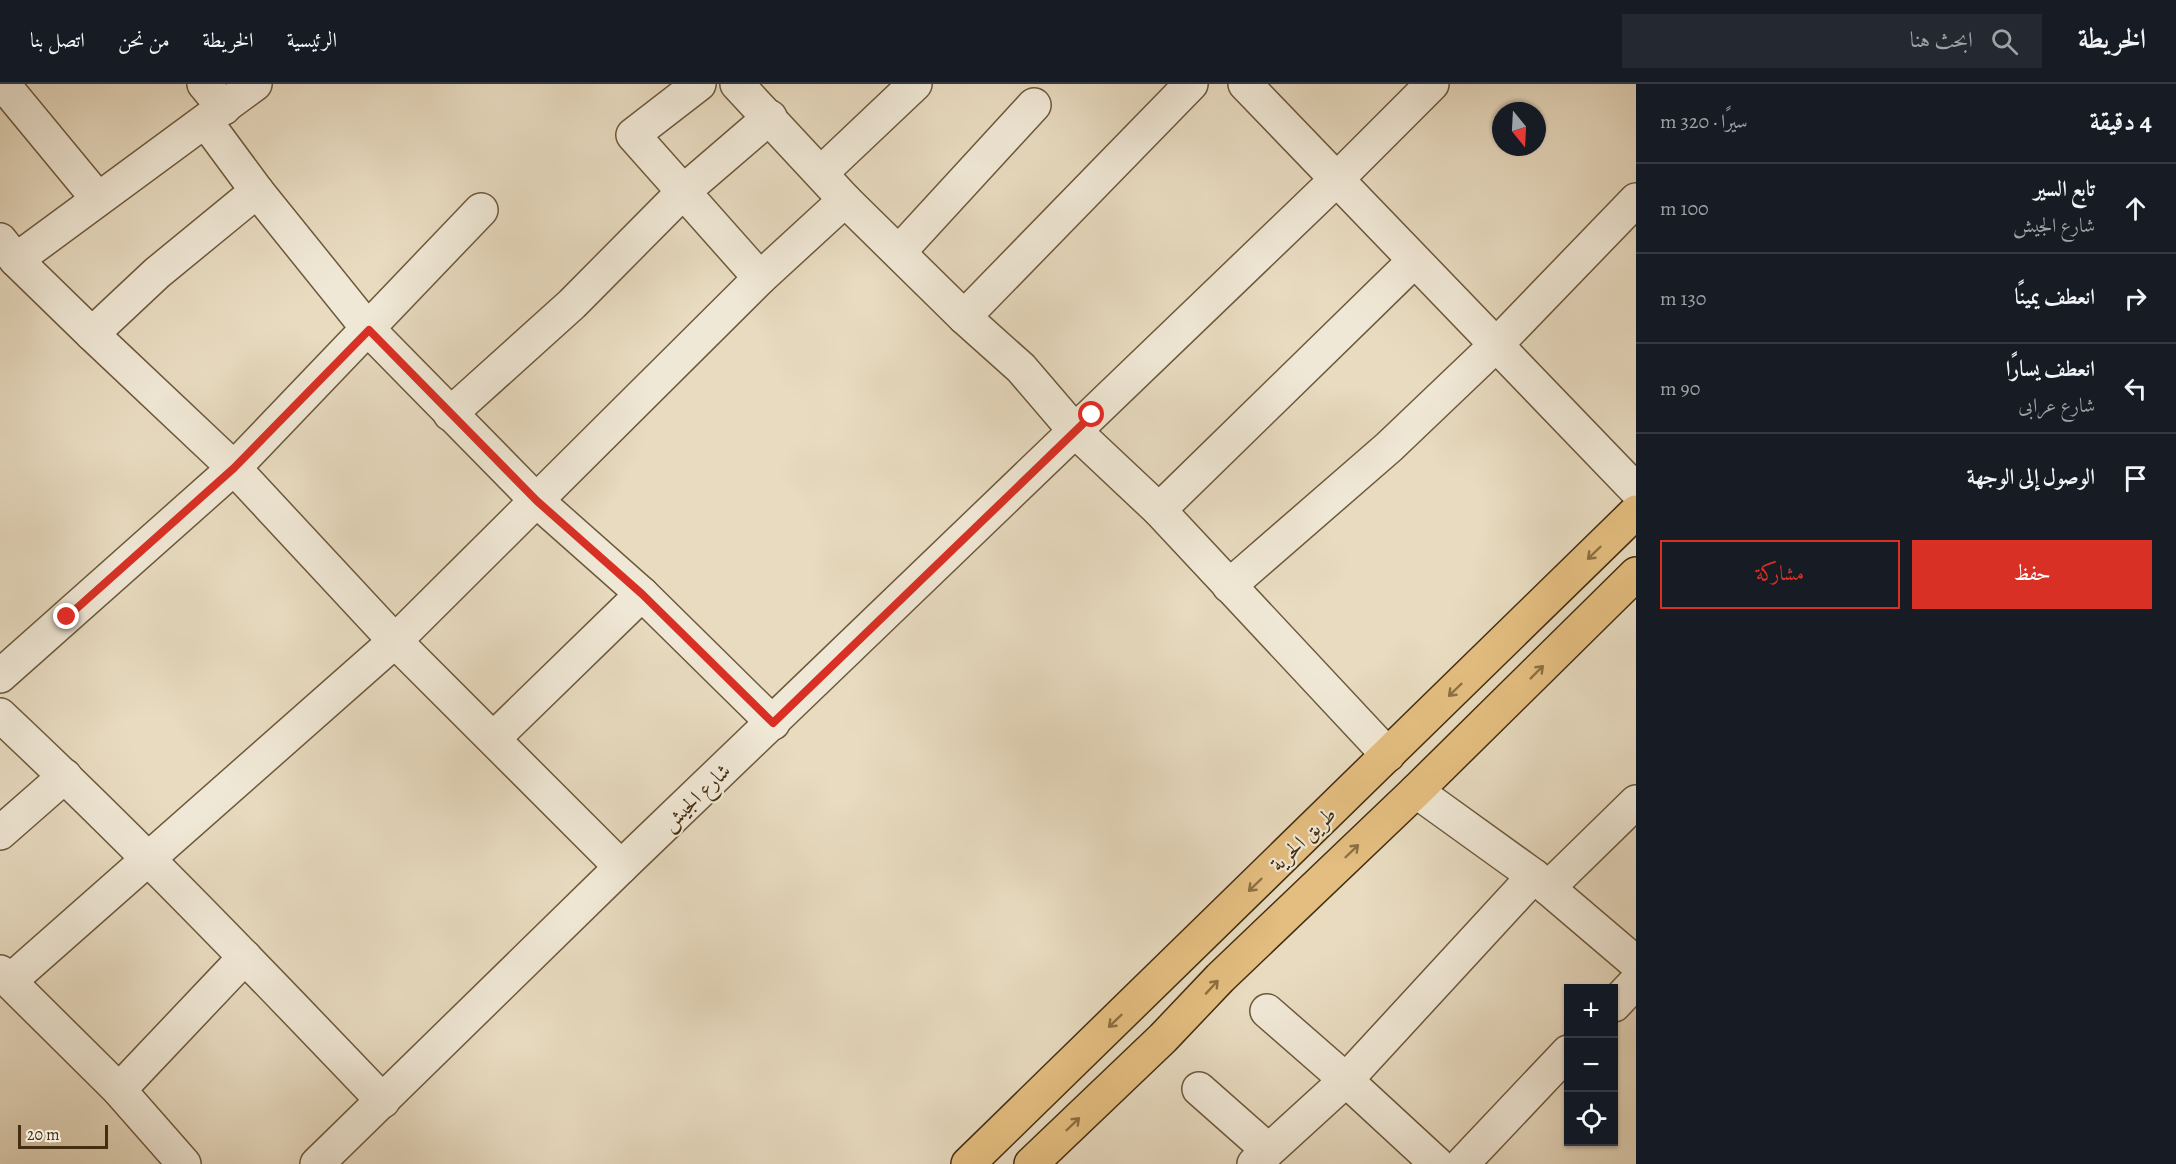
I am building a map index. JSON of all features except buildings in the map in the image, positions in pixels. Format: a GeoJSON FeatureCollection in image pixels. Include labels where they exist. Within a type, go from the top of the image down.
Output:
{"type":"FeatureCollection","features":[{"type":"Feature","properties":{"kind":"main road","name":"طريق الحرية"},"geometry":{"type":"LineString","coordinates":[[968,1164],[1636,512]]}},
{"type":"Feature","properties":{"kind":"main road","name":"طريق الحرية"},"geometry":{"type":"LineString","coordinates":[[1031,1164],[1635,577]]}},
{"type":"Feature","properties":{"kind":"street"},"geometry":{"type":"LineString","coordinates":[[3,84],[98,199]]}},
{"type":"Feature","properties":{"kind":"street"},"geometry":{"type":"LineString","coordinates":[[255,84],[211,105],[98,199],[8,250],[92,334],[234,468],[394,641],[494,738],[621,867]]}},
{"type":"Feature","properties":{"kind":"street"},"geometry":{"type":"LineString","coordinates":[[699,84],[633,135],[760,278]]}},
{"type":"Feature","properties":{"kind":"street"},"geometry":{"type":"LineString","coordinates":[[737,84],[845,200],[964,317],[1021,368],[1075,431],[1159,510],[1388,755]]}},
{"type":"Feature","properties":{"kind":"street"},"geometry":{"type":"LineString","coordinates":[[821,173],[915,84]]}},
{"type":"Feature","properties":{"kind":"street"},"geometry":{"type":"LineString","coordinates":[[964,317],[1191,84]]}},
{"type":"Feature","properties":{"kind":"street"},"geometry":{"type":"LineString","coordinates":[[1245,84],[1413,262],[1636,490]]}},
{"type":"Feature","properties":{"kind":"street","name":"شارع الجيش"},"geometry":{"type":"LineString","coordinates":[[317,1164],[621,867],[1337,179],[1432,84]]}},
{"type":"Feature","properties":{"kind":"street"},"geometry":{"type":"LineString","coordinates":[[211,105],[257,191],[369,330],[537,501],[642,594],[773,723]]}},
{"type":"Feature","properties":{"kind":"street"},"geometry":{"type":"LineString","coordinates":[[899,252],[1034,105]]}},
{"type":"Feature","properties":{"kind":"street"},"geometry":{"type":"LineString","coordinates":[[450,414],[572,304],[684,191],[770,117]]}},
{"type":"Feature","properties":{"kind":"street"},"geometry":{"type":"LineString","coordinates":[[92,334],[157,273],[257,191]]}},
{"type":"Feature","properties":{"kind":"street"},"geometry":{"type":"LineString","coordinates":[[184,1164],[119,1090],[5,977],[147,858],[394,641],[760,278],[845,200]]}},
{"type":"Feature","properties":{"kind":"street"},"geometry":{"type":"LineString","coordinates":[[1229,586],[1389,447],[1496,345],[1636,200]]}},
{"type":"Feature","properties":{"kind":"street"},"geometry":{"type":"LineString","coordinates":[[0,676],[234,468],[482,210]]}},
{"type":"Feature","properties":{"kind":"street"},"geometry":{"type":"LineString","coordinates":[[1159,510],[1413,262]]}},
{"type":"Feature","properties":{"kind":"street"},"geometry":{"type":"LineString","coordinates":[[494,738],[642,594]]}},
{"type":"Feature","properties":{"kind":"street"},"geometry":{"type":"LineString","coordinates":[[0,715],[65,776],[245,957],[382,1101]]}},
{"type":"Feature","properties":{"kind":"street"},"geometry":{"type":"LineString","coordinates":[[0,833],[65,776]]}},
{"type":"Feature","properties":{"kind":"street"},"geometry":{"type":"LineString","coordinates":[[1416,791],[1541,882],[1636,963]]}},
{"type":"Feature","properties":{"kind":"street"},"geometry":{"type":"LineString","coordinates":[[1199,1089],[1261,1157],[1346,1080],[1541,882],[1636,802]]}},
{"type":"Feature","properties":{"kind":"street"},"geometry":{"type":"LineString","coordinates":[[119,1090],[245,957]]}},
{"type":"Feature","properties":{"kind":"street"},"geometry":{"type":"LineString","coordinates":[[1618,1001],[1636,982]]}},
{"type":"Feature","properties":{"kind":"street"},"geometry":{"type":"LineString","coordinates":[[1267,1011],[1437,1164]]}},
{"type":"Feature","properties":{"kind":"street"},"geometry":{"type":"LineString","coordinates":[[1462,1164],[1564,1057]]}},
{"type":"Feature","properties":{"kind":"route"},"geometry":{"type":"LineString","coordinates":[[67,617],[234,468],[369,330],[537,501],[642,594],[773,723],[1092,415]]}}]}
